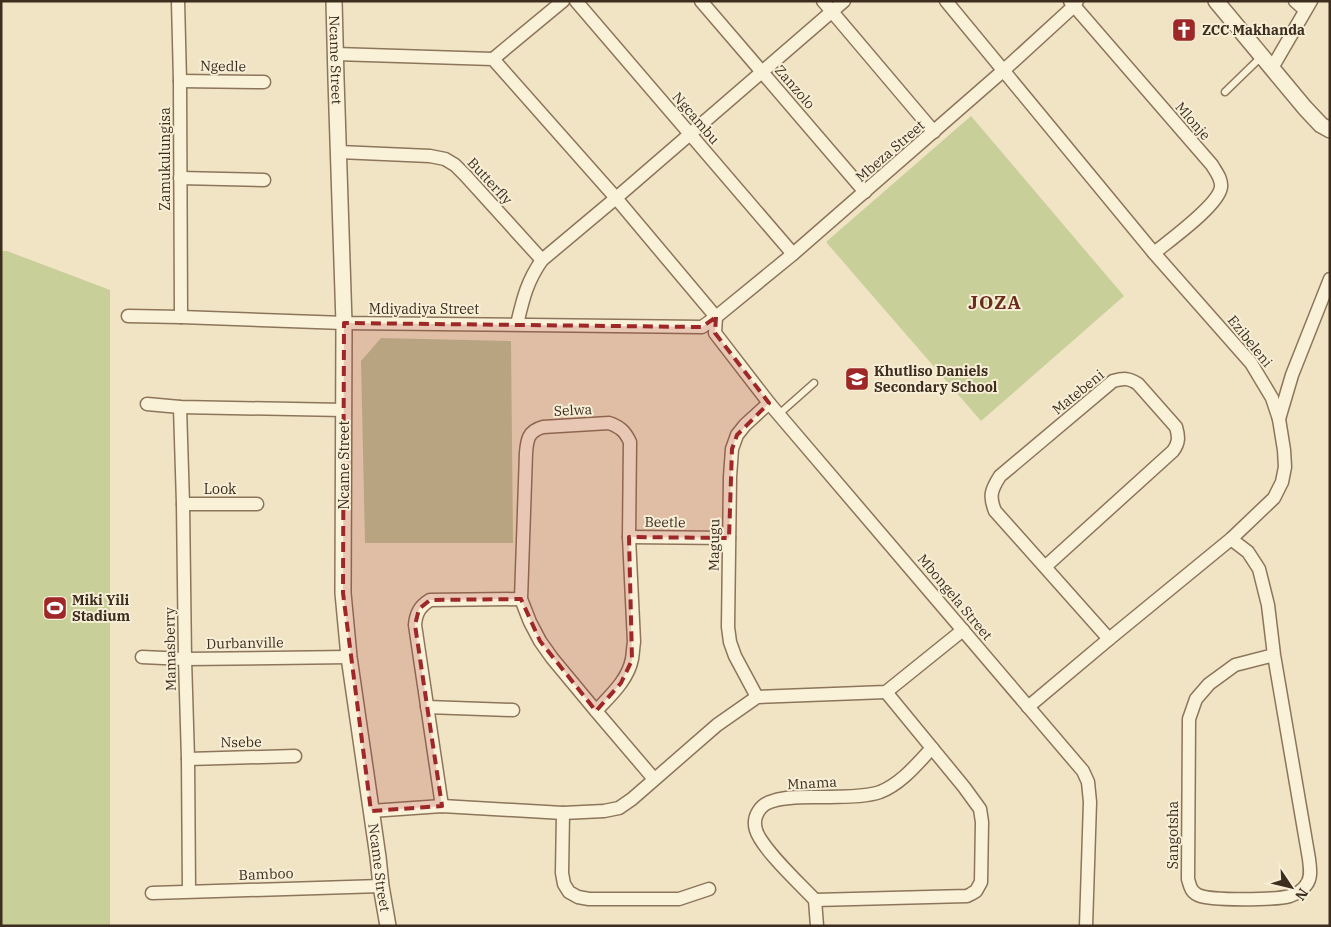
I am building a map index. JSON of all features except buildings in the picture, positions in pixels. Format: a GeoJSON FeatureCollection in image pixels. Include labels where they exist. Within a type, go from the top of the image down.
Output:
{"type":"FeatureCollection","features":[{"type":"Feature","properties":{"kind":"street","name":"Zamukulungisa"},"geometry":{"type":"LineString","coordinates":[[178,1],[181,317]]}},
{"type":"Feature","properties":{"kind":"street","name":"Ncame Street"},"geometry":{"type":"LineString","coordinates":[[334,1],[344,323],[343,593],[349,657],[388,926]]}},
{"type":"Feature","properties":{"kind":"street"},"geometry":{"type":"LineString","coordinates":[[336,54],[493,59],[563,1]]}},
{"type":"Feature","properties":{"kind":"street","name":"Ngcambu"},"geometry":{"type":"LineString","coordinates":[[576,1],[794,254]]}},
{"type":"Feature","properties":{"kind":"street","name":"Zanzolo"},"geometry":{"type":"LineString","coordinates":[[702,1],[866,192]]}},
{"type":"Feature","properties":{"kind":"street"},"geometry":{"type":"LineString","coordinates":[[823,1],[934,132]]}},
{"type":"Feature","properties":{"kind":"street"},"geometry":{"type":"LineString","coordinates":[[517,324],[524,292],[533,272],[542,260],[844,1]]}},
{"type":"Feature","properties":{"kind":"street","name":"Ezibeleni"},"geometry":{"type":"LineString","coordinates":[[946,1],[1154,253],[1252,363],[1272,398],[1279,419],[1284,450],[1285,467],[1282,482],[1274,498],[1231,539],[1028,707]]}},
{"type":"Feature","properties":{"kind":"street"},"geometry":{"type":"LineString","coordinates":[[1216,1],[1305,108],[1322,125],[1330,130]]}},
{"type":"Feature","properties":{"kind":"street"},"geometry":{"type":"LineString","coordinates":[[1267,62],[1308,6],[1295,1]]}},
{"type":"Feature","properties":{"kind":"street","name":"Mbeza Street"},"geometry":{"type":"LineString","coordinates":[[716,317],[794,254],[866,192],[1004,70],[1074,3]]}},
{"type":"Feature","properties":{"kind":"street","name":"Mlonje"},"geometry":{"type":"LineString","coordinates":[[1074,3],[1212,165],[1219,176],[1221,186],[1218,196],[1208,208],[1154,253]]}},
{"type":"Feature","properties":{"kind":"street"},"geometry":{"type":"LineString","coordinates":[[493,59],[616,198],[716,317]]}},
{"type":"Feature","properties":{"kind":"street","name":"Ngedle"},"geometry":{"type":"LineString","coordinates":[[180,81],[264,82]]}},
{"type":"Feature","properties":{"kind":"street","name":"Butterfly"},"geometry":{"type":"LineString","coordinates":[[339,152],[430,156],[445,159],[455,165],[465,175],[542,260]]}},
{"type":"Feature","properties":{"kind":"street"},"geometry":{"type":"LineString","coordinates":[[180,178],[264,180]]}},
{"type":"Feature","properties":{"kind":"street"},"geometry":{"type":"LineString","coordinates":[[1279,419],[1292,375],[1330,279]]}},
{"type":"Feature","properties":{"kind":"street","name":"Mdiyadiya Street"},"geometry":{"type":"LineString","coordinates":[[128,316],[344,323],[702,327],[716,317]]}},
{"type":"Feature","properties":{"kind":"street","name":"Mbongela Street"},"geometry":{"type":"LineString","coordinates":[[716,317],[715,333],[770,403],[1083,771],[1088,782],[1090,802],[1086,926]]}},
{"type":"Feature","properties":{"kind":"street","name":"Matebeni"},"geometry":{"type":"LineString","coordinates":[[1046,566],[1173,451],[1178,444],[1179,436],[1176,427],[1138,384],[1130,379],[1123,378],[1114,381],[1000,476],[993,488],[991,500],[995,511],[1046,566],[1109,639]]}},
{"type":"Feature","properties":{"kind":"street","name":"Magugu"},"geometry":{"type":"LineString","coordinates":[[757,696],[735,656],[730,642],[728,627],[730,477],[732,449],[737,435],[745,425],[770,403]]}},
{"type":"Feature","properties":{"kind":"street"},"geometry":{"type":"LineString","coordinates":[[147,404],[180,407],[344,410]]}},
{"type":"Feature","properties":{"kind":"street","name":"Mamasberry"},"geometry":{"type":"LineString","coordinates":[[180,407],[189,891]]}},
{"type":"Feature","properties":{"kind":"street","name":"Selwa"},"geometry":{"type":"LineString","coordinates":[[596,711],[621,683],[632,660],[634,642],[629,537],[630,442],[625,432],[618,426],[610,423],[543,427],[536,429],[527,441],[521,599],[540,641],[596,711],[654,779]]}},
{"type":"Feature","properties":{"kind":"street","name":"Look"},"geometry":{"type":"LineString","coordinates":[[183,504],[257,504]]}},
{"type":"Feature","properties":{"kind":"street","name":"Beetle"},"geometry":{"type":"LineString","coordinates":[[629,537],[729,538]]}},
{"type":"Feature","properties":{"kind":"street","name":"Sangotsha"},"geometry":{"type":"LineString","coordinates":[[1231,539],[1248,552],[1258,569],[1268,605],[1274,655],[1310,878],[1308,884],[1302,890],[1290,896],[1244,899],[1206,898],[1195,894],[1190,887],[1188,879],[1189,720],[1196,699],[1209,684],[1236,665],[1274,655]]}},
{"type":"Feature","properties":{"kind":"street"},"geometry":{"type":"LineString","coordinates":[[442,806],[415,625],[416,615],[419,609],[430,600],[521,599]]}},
{"type":"Feature","properties":{"kind":"street"},"geometry":{"type":"LineString","coordinates":[[371,811],[442,806],[563,813],[604,811],[619,808],[632,799],[717,725],[757,696],[886,692],[963,630]]}},
{"type":"Feature","properties":{"kind":"street","name":"Durbanville"},"geometry":{"type":"LineString","coordinates":[[142,657],[185,659],[349,657]]}},
{"type":"Feature","properties":{"kind":"street"},"geometry":{"type":"LineString","coordinates":[[816,926],[815,900],[967,896],[976,891],[981,882],[982,822],[980,809],[886,692]]}},
{"type":"Feature","properties":{"kind":"street"},"geometry":{"type":"LineString","coordinates":[[427,707],[513,710]]}},
{"type":"Feature","properties":{"kind":"street","name":"Mnama"},"geometry":{"type":"LineString","coordinates":[[815,900],[762,842],[756,831],[755,821],[760,809],[772,801],[790,798],[859,796],[879,792],[892,786],[905,776],[932,748]]}},
{"type":"Feature","properties":{"kind":"street","name":"Nsebe"},"geometry":{"type":"LineString","coordinates":[[188,759],[295,756]]}},
{"type":"Feature","properties":{"kind":"street"},"geometry":{"type":"LineString","coordinates":[[563,813],[562,873],[564,884],[569,892],[578,897],[589,899],[679,899],[709,889]]}},
{"type":"Feature","properties":{"kind":"street","name":"Bamboo"},"geometry":{"type":"LineString","coordinates":[[152,893],[381,886]]}},
{"type":"Feature","properties":{"kind":"lane"},"geometry":{"type":"LineString","coordinates":[[1225,92],[1267,62]]}},
{"type":"Feature","properties":{"kind":"lane"},"geometry":{"type":"LineString","coordinates":[[779,414],[814,383]]}},
{"type":"Feature","properties":{"kind":"highlighted area"},"geometry":{"type":"Polygon","coordinates":[[[716,317],[715,333],[769,403],[737,435],[732,449],[729,538],[629,537],[632,660],[621,683],[596,711],[540,641],[521,599],[430,600],[419,609],[415,625],[442,806],[371,811],[343,593],[344,323],[702,327],[716,317]]]}},
{"type":"Feature","properties":{"kind":"green space"},"geometry":{"type":"Polygon","coordinates":[[[971,116],[1124,296],[981,421],[826,242],[971,116]]]}},
{"type":"Feature","properties":{"kind":"green space","name":"Miki Yili Stadium"},"geometry":{"type":"Polygon","coordinates":[[[1,251],[7,251],[110,290],[110,926],[1,926],[1,251]]]}},
{"type":"Feature","properties":{"kind":"green space"},"geometry":{"type":"Polygon","coordinates":[[[381,338],[511,341],[513,543],[365,543],[361,361],[381,338]]]}},
{"type":"Feature","properties":{"kind":"place","name":"ZCC Makhanda"},"geometry":{"type":"Point","coordinates":[1184,30]}},
{"type":"Feature","properties":{"kind":"place","name":"Khutliso Daniels Secondary School"},"geometry":{"type":"Point","coordinates":[857,379]}},
{"type":"Feature","properties":{"kind":"place","name":"Miki Yili Stadium"},"geometry":{"type":"Point","coordinates":[55,608]}},
{"type":"Feature","properties":{"kind":"district","name":"JOZA"},"geometry":{"type":"Point","coordinates":[995,302]}}]}
